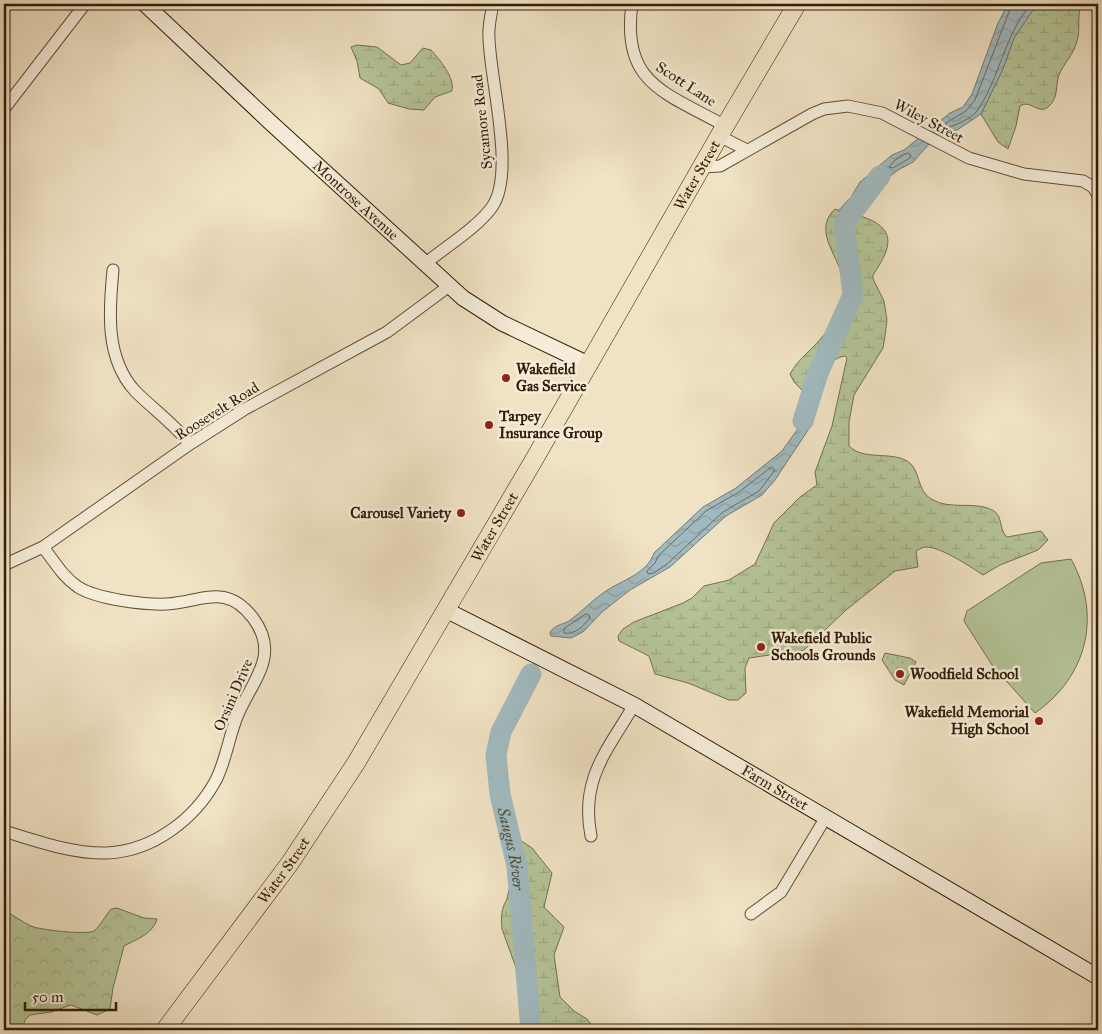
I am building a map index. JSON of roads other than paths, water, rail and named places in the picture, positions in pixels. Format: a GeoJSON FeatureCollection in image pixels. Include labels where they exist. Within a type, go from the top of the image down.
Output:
{"type":"FeatureCollection","features":[{"type":"Feature","properties":{"kind":"main road","name":"Montrose Avenue"},"geometry":{"type":"LineString","coordinates":[[145,4],[270,122],[449,286],[489,316],[588,364]]}},
{"type":"Feature","properties":{"kind":"main road","name":"Water Street"},"geometry":{"type":"LineString","coordinates":[[165,1030],[274,885],[323,816],[446,610],[797,4]]}},
{"type":"Feature","properties":{"kind":"main road","name":"Farm Street"},"geometry":{"type":"LineString","coordinates":[[446,610],[634,705],[1098,977]]}},
{"type":"Feature","properties":{"kind":"street"},"geometry":{"type":"LineString","coordinates":[[4,109],[85,4]]}},
{"type":"Feature","properties":{"kind":"street","name":"Sycamore Road"},"geometry":{"type":"LineString","coordinates":[[425,264],[486,214],[495,202],[501,188],[503,165],[488,36],[492,4]]}},
{"type":"Feature","properties":{"kind":"street","name":"Scott Lane"},"geometry":{"type":"LineString","coordinates":[[632,4],[629,27],[630,42],[638,67],[655,85],[722,131]]}},
{"type":"Feature","properties":{"kind":"street","name":"Wiley Street"},"geometry":{"type":"LineString","coordinates":[[702,166],[720,166],[812,114],[838,107],[861,108],[882,113],[964,156],[1015,172],[1083,181],[1093,187],[1098,195]]}},
{"type":"Feature","properties":{"kind":"street"},"geometry":{"type":"LineString","coordinates":[[722,131],[747,150]]}},
{"type":"Feature","properties":{"kind":"street"},"geometry":{"type":"LineString","coordinates":[[113,270],[110,327],[115,354],[122,372],[134,390],[190,444]]}},
{"type":"Feature","properties":{"kind":"street","name":"Roosevelt Road"},"geometry":{"type":"LineString","coordinates":[[4,565],[43,547],[190,444],[246,409],[387,332],[449,286]]}},
{"type":"Feature","properties":{"kind":"street","name":"Orsini Drive"},"geometry":{"type":"LineString","coordinates":[[4,831],[65,848],[95,852],[127,850],[152,842],[165,834],[189,815],[213,786],[222,767],[237,717],[256,682],[265,659],[264,643],[257,624],[247,610],[232,601],[210,596],[161,604],[95,594],[79,588],[66,577],[43,547]]}},
{"type":"Feature","properties":{"kind":"street"},"geometry":{"type":"LineString","coordinates":[[591,836],[587,814],[591,784],[601,760],[634,705]]}},
{"type":"Feature","properties":{"kind":"street"},"geometry":{"type":"LineString","coordinates":[[751,914],[781,892],[826,817]]}},
{"type":"Feature","properties":{"kind":"water"},"geometry":{"type":"Polygon","coordinates":[[[1008,4],[1037,4],[1014,38],[1003,69],[981,114],[957,130],[945,132],[929,144],[913,162],[898,170],[874,189],[850,213],[838,211],[851,197],[860,182],[892,155],[904,150],[950,113],[963,107],[972,94],[998,23],[1008,4]]]}},
{"type":"Feature","properties":{"kind":"water"},"geometry":{"type":"Polygon","coordinates":[[[809,389],[816,400],[817,407],[812,424],[775,480],[762,495],[726,516],[670,567],[630,590],[602,612],[583,632],[571,638],[551,636],[550,633],[553,628],[569,621],[612,587],[633,576],[646,566],[654,553],[703,507],[736,488],[782,451],[807,416],[806,398],[802,390],[809,389]]]}},
{"type":"Feature","properties":{"kind":"waterway"},"geometry":{"type":"LineString","coordinates":[[803,421],[818,373],[853,295],[844,223],[880,176]]}},
{"type":"Feature","properties":{"kind":"waterway","name":"Saugus River"},"geometry":{"type":"LineString","coordinates":[[531,674],[501,732],[496,755],[500,794],[517,866],[531,1030]]}},
{"type":"Feature","properties":{"kind":"place","name":"Wakefield Gas Service"},"geometry":{"type":"Point","coordinates":[506,378]}},
{"type":"Feature","properties":{"kind":"place","name":"Tarpey Insurance Group"},"geometry":{"type":"Point","coordinates":[489,425]}},
{"type":"Feature","properties":{"kind":"place","name":"Carousel Variety"},"geometry":{"type":"Point","coordinates":[461,513]}},
{"type":"Feature","properties":{"kind":"place","name":"Wakefield Public Schools Grounds"},"geometry":{"type":"Point","coordinates":[761,647]}},
{"type":"Feature","properties":{"kind":"place","name":"Woodfield School"},"geometry":{"type":"Point","coordinates":[900,674]}},
{"type":"Feature","properties":{"kind":"place","name":"Wakefield Memorial High School"},"geometry":{"type":"Point","coordinates":[1039,721]}}]}
